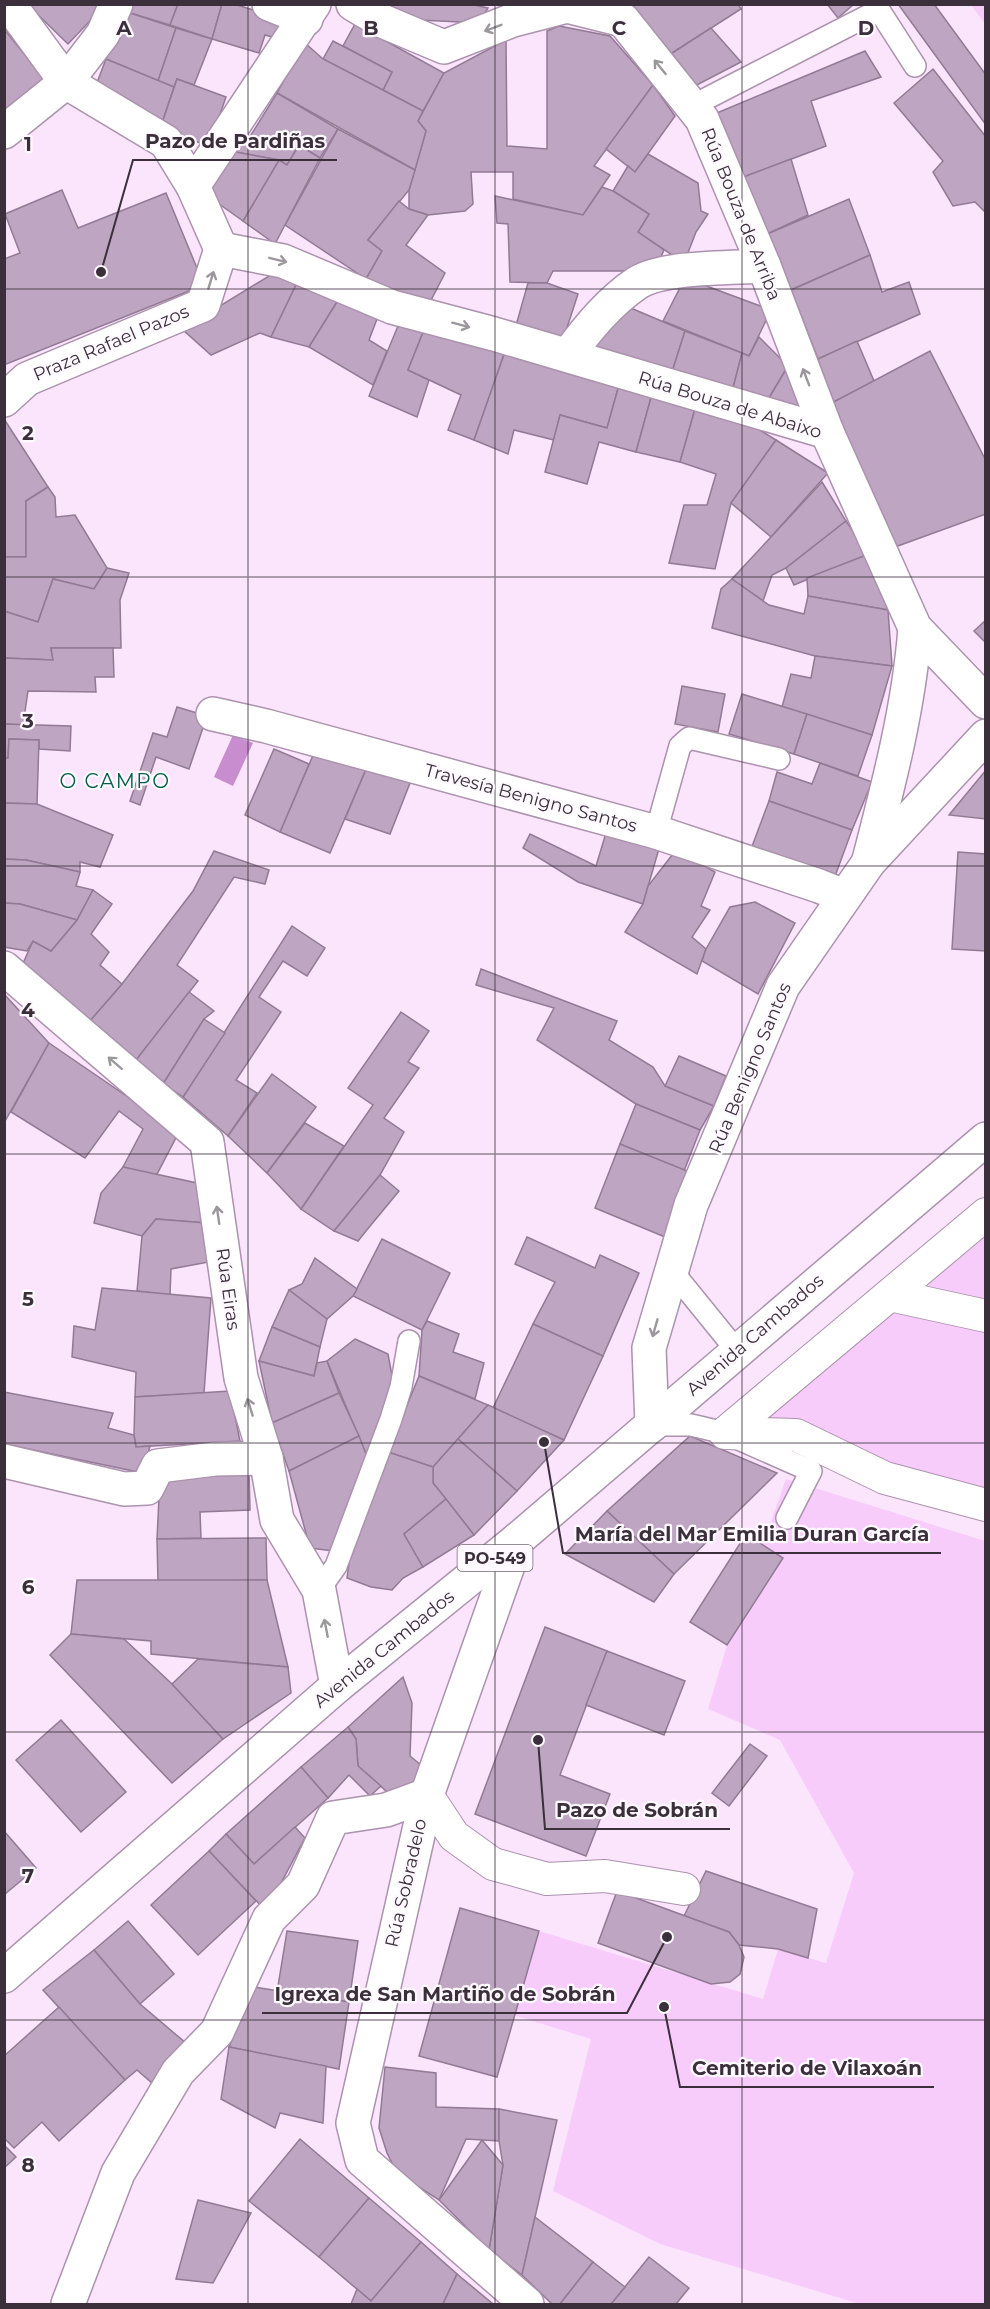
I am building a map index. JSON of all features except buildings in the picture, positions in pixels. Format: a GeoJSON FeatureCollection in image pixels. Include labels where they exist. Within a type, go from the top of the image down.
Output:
{"type":"FeatureCollection","features":[{"type":"Feature","properties":{"kind":"street"},"geometry":{"type":"LineString","coordinates":[[9,4],[66,82],[166,142],[193,186],[220,249]]}},
{"type":"Feature","properties":{"kind":"street"},"geometry":{"type":"LineString","coordinates":[[4,132],[66,82],[103,34],[116,4]]}},
{"type":"Feature","properties":{"kind":"street"},"geometry":{"type":"LineString","coordinates":[[193,186],[310,11],[269,4]]}},
{"type":"Feature","properties":{"kind":"street","name":"Rúa Bouza de Arriba"},"geometry":{"type":"LineString","coordinates":[[367,12],[444,47],[513,20],[567,6],[623,20],[702,119],[764,266],[827,432]]}},
{"type":"Feature","properties":{"kind":"street","name":"Rúa Bouza de Abaixo"},"geometry":{"type":"LineString","coordinates":[[220,249],[283,261],[392,307],[827,432],[915,628],[986,702]]}},
{"type":"Feature","properties":{"kind":"street","name":"Praza Rafael Pazos"},"geometry":{"type":"LineString","coordinates":[[4,400],[27,379],[203,305],[220,249]]}},
{"type":"Feature","properties":{"kind":"street"},"geometry":{"type":"LineString","coordinates":[[568,356],[595,319],[639,282],[663,273],[764,266]]}},
{"type":"Feature","properties":{"kind":"street","name":"Rúa Bouza de Abaixo"},"geometry":{"type":"LineString","coordinates":[[869,862],[894,763],[911,676],[915,628]]}},
{"type":"Feature","properties":{"kind":"street","name":"Travesía Benigno Santos"},"geometry":{"type":"LineString","coordinates":[[213,714],[266,726],[656,832],[844,896]]}},
{"type":"Feature","properties":{"kind":"street","name":"Rúa Benigno Santos"},"geometry":{"type":"LineString","coordinates":[[652,1425],[649,1348],[691,1205],[783,986],[869,862],[986,736]]}},
{"type":"Feature","properties":{"kind":"street","name":"Rúa Eiras"},"geometry":{"type":"LineString","coordinates":[[4,968],[207,1142],[241,1378],[266,1458],[277,1520],[319,1590],[337,1686]]}},
{"type":"Feature","properties":{"kind":"street","name":"Avenida Cambados"},"geometry":{"type":"LineString","coordinates":[[4,1976],[337,1686],[516,1540],[986,1138]]}},
{"type":"Feature","properties":{"kind":"street"},"geometry":{"type":"LineString","coordinates":[[726,1433],[986,1214]]}},
{"type":"Feature","properties":{"kind":"street"},"geometry":{"type":"LineString","coordinates":[[890,1295],[986,1316]]}},
{"type":"Feature","properties":{"kind":"street"},"geometry":{"type":"LineString","coordinates":[[726,1433],[796,1435],[885,1478],[986,1505]]}},
{"type":"Feature","properties":{"kind":"street"},"geometry":{"type":"LineString","coordinates":[[4,1461],[124,1489],[147,1488],[158,1466],[215,1459],[266,1458]]}},
{"type":"Feature","properties":{"kind":"street","name":"Rúa Sobradelo"},"geometry":{"type":"LineString","coordinates":[[516,1540],[427,1795],[353,2123],[362,2160],[527,2304]]}},
{"type":"Feature","properties":{"kind":"street"},"geometry":{"type":"LineString","coordinates":[[68,2304],[118,2173],[178,2072],[217,2032],[269,1919],[303,1885],[333,1818],[386,1810],[427,1795],[454,1836],[493,1864],[547,1879],[605,1876],[684,1889]]}},
{"type":"Feature","properties":{"kind":"lane"},"geometry":{"type":"LineString","coordinates":[[692,106],[877,7],[915,66]]}},
{"type":"Feature","properties":{"kind":"lane"},"geometry":{"type":"LineString","coordinates":[[656,832],[680,746],[689,738],[779,759]]}},
{"type":"Feature","properties":{"kind":"lane"},"geometry":{"type":"LineString","coordinates":[[672,1271],[737,1351]]}},
{"type":"Feature","properties":{"kind":"lane"},"geometry":{"type":"LineString","coordinates":[[319,1590],[336,1566],[390,1419],[401,1387],[409,1341]]}},
{"type":"Feature","properties":{"kind":"lane"},"geometry":{"type":"LineString","coordinates":[[652,1425],[691,1425],[726,1433],[811,1471],[787,1518]]}},
{"type":"Feature","properties":{"kind":"shaded area"},"geometry":{"type":"Polygon","coordinates":[[[971,5],[985,5],[985,24],[971,5]]]}},
{"type":"Feature","properties":{"kind":"shaded area"},"geometry":{"type":"Polygon","coordinates":[[[233,735],[253,743],[233,786],[214,777],[233,735]]]}},
{"type":"Feature","properties":{"kind":"shaded area"},"geometry":{"type":"Polygon","coordinates":[[[985,1214],[985,1505],[796,1435],[726,1433],[985,1214]]]}},
{"type":"Feature","properties":{"kind":"shaded area"},"geometry":{"type":"Polygon","coordinates":[[[786,1479],[985,1541],[985,2304],[860,2304],[660,2244],[553,2191],[591,2039],[513,2015],[539,1931],[763,1999],[778,1949],[826,1963],[854,1873],[780,1740],[708,1709],[727,1645],[786,1479]]]}},
{"type":"Feature","properties":{"kind":"place","name":"Pazo de Pardiñas"},"geometry":{"type":"Point","coordinates":[101,272]}},
{"type":"Feature","properties":{"kind":"place","name":"María del Mar Emilia Duran García"},"geometry":{"type":"Point","coordinates":[544,1442]}},
{"type":"Feature","properties":{"kind":"place","name":"Pazo de Sobrán"},"geometry":{"type":"Point","coordinates":[538,1740]}},
{"type":"Feature","properties":{"kind":"place","name":"Igrexa de San Martiño de Sobrán"},"geometry":{"type":"Point","coordinates":[667,1937]}},
{"type":"Feature","properties":{"kind":"place","name":"Cemiterio de Vilaxoán"},"geometry":{"type":"Point","coordinates":[664,2007]}},
{"type":"Feature","properties":{"kind":"district","name":"O CAMPO"},"geometry":{"type":"Point","coordinates":[115,781]}}]}
